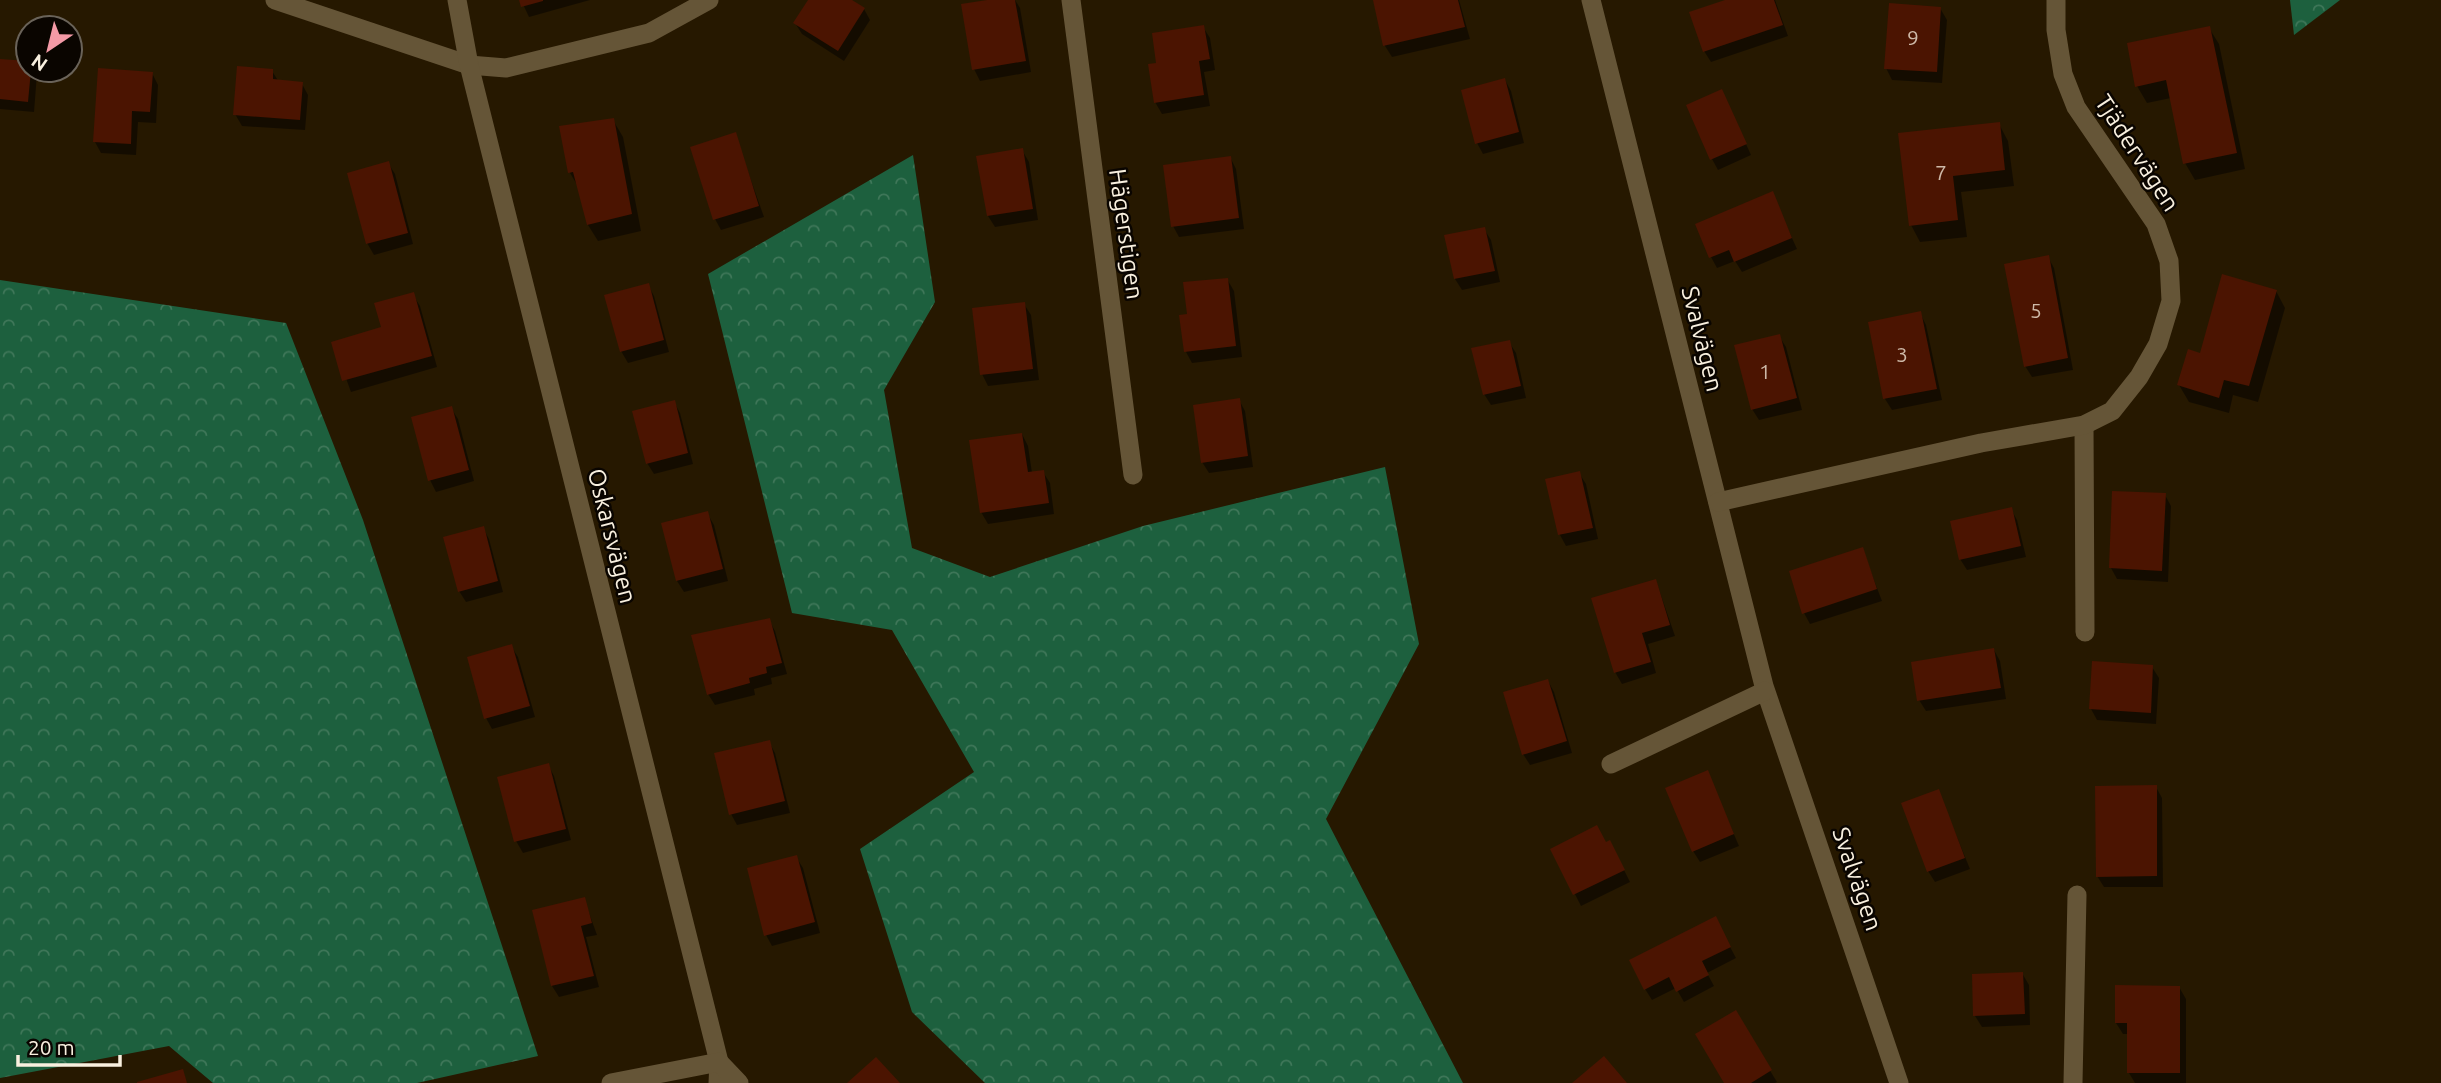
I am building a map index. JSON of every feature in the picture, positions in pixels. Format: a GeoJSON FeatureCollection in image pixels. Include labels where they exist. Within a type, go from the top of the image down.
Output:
{"type":"FeatureCollection","features":[{"type":"Feature","properties":{"kind":"street"},"geometry":{"type":"LineString","coordinates":[[275,0],[469,65],[506,68],[649,33],[709,0]]}},
{"type":"Feature","properties":{"kind":"street","name":"Oskarsvägen"},"geometry":{"type":"LineString","coordinates":[[457,0],[469,65],[719,1062],[718,1083]]}},
{"type":"Feature","properties":{"kind":"street","name":"Hägerstigen"},"geometry":{"type":"LineString","coordinates":[[1071,0],[1133,475]]}},
{"type":"Feature","properties":{"kind":"street","name":"Svalvägen"},"geometry":{"type":"LineString","coordinates":[[1591,0],[1765,691],[1899,1083]]}},
{"type":"Feature","properties":{"kind":"street","name":"Tjädervägen"},"geometry":{"type":"LineString","coordinates":[[1718,502],[1981,443],[2084,425],[2112,411],[2138,377],[2158,344],[2171,301],[2169,261],[2156,223],[2076,107],[2063,74],[2056,30],[2056,0]]}},
{"type":"Feature","properties":{"kind":"street"},"geometry":{"type":"LineString","coordinates":[[2084,425],[2085,632]]}},
{"type":"Feature","properties":{"kind":"street"},"geometry":{"type":"LineString","coordinates":[[1611,764],[1765,691]]}},
{"type":"Feature","properties":{"kind":"street"},"geometry":{"type":"LineString","coordinates":[[2073,1083],[2077,895]]}},
{"type":"Feature","properties":{"kind":"street"},"geometry":{"type":"LineString","coordinates":[[611,1083],[719,1062],[739,1083]]}},
{"type":"Feature","properties":{"kind":"green space"},"geometry":{"type":"Polygon","coordinates":[[[2290,0],[2340,0],[2294,35],[2290,0]]]}},
{"type":"Feature","properties":{"kind":"green space"},"geometry":{"type":"Polygon","coordinates":[[[913,155],[935,302],[884,390],[912,548],[990,577],[1143,526],[1385,467],[1419,644],[1326,819],[1463,1083],[985,1083],[912,1012],[860,849],[974,772],[892,630],[792,613],[708,274],[913,155]]]}},
{"type":"Feature","properties":{"kind":"green space"},"geometry":{"type":"Polygon","coordinates":[[[0,280],[286,323],[363,520],[538,1056],[417,1083],[213,1083],[169,1046],[0,1078],[0,280]]]}},
{"type":"Feature","properties":{"kind":"building"},"geometry":{"type":"Polygon","coordinates":[[[519,0],[543,0],[543,1],[521,7],[519,0]]]}},
{"type":"Feature","properties":{"kind":"building"},"geometry":{"type":"Polygon","coordinates":[[[808,0],[852,0],[865,8],[838,51],[793,23],[808,0]]]}},
{"type":"Feature","properties":{"kind":"building"},"geometry":{"type":"Polygon","coordinates":[[[1015,0],[1026,61],[972,70],[961,4],[1015,0]]]}},
{"type":"Feature","properties":{"kind":"building"},"geometry":{"type":"Polygon","coordinates":[[[1373,0],[1458,0],[1465,27],[1383,46],[1373,0]]]}},
{"type":"Feature","properties":{"kind":"building"},"geometry":{"type":"Polygon","coordinates":[[[1725,0],[1774,0],[1783,25],[1703,52],[1689,12],[1725,0]]]}},
{"type":"Feature","properties":{"kind":"building"},"geometry":{"type":"Polygon","coordinates":[[[1889,3],[1941,7],[1937,72],[1884,69],[1889,3]]]}},
{"type":"Feature","properties":{"kind":"building"},"geometry":{"type":"Polygon","coordinates":[[[1204,25],[1210,59],[1199,61],[1204,95],[1154,103],[1148,64],[1156,63],[1152,33],[1204,25]]]}},
{"type":"Feature","properties":{"kind":"building"},"geometry":{"type":"Polygon","coordinates":[[[2210,26],[2237,153],[2183,164],[2166,80],[2135,87],[2127,43],[2210,26]]]}},
{"type":"Feature","properties":{"kind":"building"},"geometry":{"type":"Polygon","coordinates":[[[0,59],[14,60],[14,84],[30,84],[28,102],[0,99],[0,59]]]}},
{"type":"Feature","properties":{"kind":"building"},"geometry":{"type":"Polygon","coordinates":[[[237,66],[273,69],[273,79],[303,82],[300,120],[233,115],[237,66]]]}},
{"type":"Feature","properties":{"kind":"building"},"geometry":{"type":"Polygon","coordinates":[[[98,68],[153,72],[150,112],[132,111],[131,144],[93,142],[98,68]]]}},
{"type":"Feature","properties":{"kind":"building"},"geometry":{"type":"Polygon","coordinates":[[[1505,78],[1519,132],[1475,144],[1461,90],[1505,78]]]}},
{"type":"Feature","properties":{"kind":"building"},"geometry":{"type":"Polygon","coordinates":[[[1722,89],[1747,144],[1710,160],[1686,105],[1722,89]]]}},
{"type":"Feature","properties":{"kind":"building"},"geometry":{"type":"Polygon","coordinates":[[[614,118],[632,214],[587,225],[573,172],[568,173],[559,126],[614,118]]]}},
{"type":"Feature","properties":{"kind":"building"},"geometry":{"type":"Polygon","coordinates":[[[2000,122],[2005,170],[1953,176],[1958,220],[1909,226],[1898,133],[2000,122]]]}},
{"type":"Feature","properties":{"kind":"building"},"geometry":{"type":"Polygon","coordinates":[[[736,132],[759,206],[713,220],[690,147],[736,132]]]}},
{"type":"Feature","properties":{"kind":"building"},"geometry":{"type":"Polygon","coordinates":[[[1023,148],[1033,209],[987,216],[976,156],[1023,148]]]}},
{"type":"Feature","properties":{"kind":"building"},"geometry":{"type":"Polygon","coordinates":[[[1231,156],[1239,218],[1171,227],[1163,165],[1231,156]]]}},
{"type":"Feature","properties":{"kind":"building"},"geometry":{"type":"Polygon","coordinates":[[[389,161],[408,233],[366,244],[347,173],[389,161]]]}},
{"type":"Feature","properties":{"kind":"building"},"geometry":{"type":"Polygon","coordinates":[[[1773,191],[1792,238],[1734,262],[1729,250],[1709,258],[1695,224],[1773,191]]]}},
{"type":"Feature","properties":{"kind":"building"},"geometry":{"type":"Polygon","coordinates":[[[1485,227],[1495,271],[1454,279],[1444,235],[1485,227]]]}},
{"type":"Feature","properties":{"kind":"building"},"geometry":{"type":"Polygon","coordinates":[[[2049,255],[2068,358],[2024,367],[2004,264],[2049,255]]]}},
{"type":"Feature","properties":{"kind":"building"},"geometry":{"type":"Polygon","coordinates":[[[2222,274],[2277,290],[2249,386],[2224,380],[2219,398],[2177,385],[2188,349],[2200,353],[2222,274]]]}},
{"type":"Feature","properties":{"kind":"building"},"geometry":{"type":"Polygon","coordinates":[[[1228,278],[1236,346],[1184,352],[1179,315],[1187,314],[1183,282],[1228,278]]]}},
{"type":"Feature","properties":{"kind":"building"},"geometry":{"type":"Polygon","coordinates":[[[649,283],[664,340],[620,352],[604,295],[649,283]]]}},
{"type":"Feature","properties":{"kind":"building"},"geometry":{"type":"Polygon","coordinates":[[[414,292],[432,356],[342,381],[331,342],[381,327],[374,303],[414,292]]]}},
{"type":"Feature","properties":{"kind":"building"},"geometry":{"type":"Polygon","coordinates":[[[1025,302],[1033,369],[980,375],[972,308],[1025,302]]]}},
{"type":"Feature","properties":{"kind":"building"},"geometry":{"type":"Polygon","coordinates":[[[1921,311],[1937,389],[1883,399],[1868,322],[1921,311]]]}},
{"type":"Feature","properties":{"kind":"building"},"geometry":{"type":"Polygon","coordinates":[[[1780,334],[1797,398],[1751,410],[1734,345],[1780,334]]]}},
{"type":"Feature","properties":{"kind":"building"},"geometry":{"type":"Polygon","coordinates":[[[1510,340],[1521,386],[1483,395],[1471,348],[1510,340]]]}},
{"type":"Feature","properties":{"kind":"building"},"geometry":{"type":"Polygon","coordinates":[[[1240,398],[1248,456],[1201,463],[1193,405],[1240,398]]]}},
{"type":"Feature","properties":{"kind":"building"},"geometry":{"type":"Polygon","coordinates":[[[675,400],[688,453],[646,464],[632,411],[675,400]]]}},
{"type":"Feature","properties":{"kind":"building"},"geometry":{"type":"Polygon","coordinates":[[[452,406],[469,470],[428,481],[411,417],[452,406]]]}},
{"type":"Feature","properties":{"kind":"building"},"geometry":{"type":"Polygon","coordinates":[[[1022,433],[1028,472],[1044,470],[1049,503],[980,513],[969,440],[1022,433]]]}},
{"type":"Feature","properties":{"kind":"building"},"geometry":{"type":"Polygon","coordinates":[[[1580,471],[1593,528],[1558,535],[1545,479],[1580,471]]]}},
{"type":"Feature","properties":{"kind":"building"},"geometry":{"type":"Polygon","coordinates":[[[2112,491],[2166,493],[2162,571],[2109,568],[2112,491]]]}},
{"type":"Feature","properties":{"kind":"building"},"geometry":{"type":"Polygon","coordinates":[[[2012,507],[2021,546],[1959,560],[1950,521],[2012,507]]]}},
{"type":"Feature","properties":{"kind":"building"},"geometry":{"type":"Polygon","coordinates":[[[708,511],[723,569],[676,581],[661,523],[708,511]]]}},
{"type":"Feature","properties":{"kind":"building"},"geometry":{"type":"Polygon","coordinates":[[[484,526],[498,581],[458,592],[443,537],[484,526]]]}},
{"type":"Feature","properties":{"kind":"building"},"geometry":{"type":"Polygon","coordinates":[[[1863,547],[1877,589],[1802,614],[1789,571],[1863,547]]]}},
{"type":"Feature","properties":{"kind":"building"},"geometry":{"type":"Polygon","coordinates":[[[1656,579],[1670,625],[1642,633],[1651,662],[1614,673],[1591,598],[1656,579]]]}},
{"type":"Feature","properties":{"kind":"building"},"geometry":{"type":"Polygon","coordinates":[[[770,618],[782,663],[766,667],[767,673],[749,678],[750,683],[707,695],[691,635],[770,618]]]}},
{"type":"Feature","properties":{"kind":"building"},"geometry":{"type":"Polygon","coordinates":[[[512,644],[530,706],[484,719],[467,657],[512,644]]]}},
{"type":"Feature","properties":{"kind":"building"},"geometry":{"type":"Polygon","coordinates":[[[1994,648],[2001,688],[1917,701],[1911,662],[1994,648]]]}},
{"type":"Feature","properties":{"kind":"building"},"geometry":{"type":"Polygon","coordinates":[[[2092,661],[2153,665],[2151,713],[2089,709],[2092,661]]]}},
{"type":"Feature","properties":{"kind":"building"},"geometry":{"type":"Polygon","coordinates":[[[1548,679],[1567,741],[1522,755],[1503,692],[1548,679]]]}},
{"type":"Feature","properties":{"kind":"building"},"geometry":{"type":"Polygon","coordinates":[[[770,740],[785,801],[729,815],[714,753],[770,740]]]}},
{"type":"Feature","properties":{"kind":"building"},"geometry":{"type":"Polygon","coordinates":[[[549,763],[566,829],[514,842],[497,777],[549,763]]]}},
{"type":"Feature","properties":{"kind":"building"},"geometry":{"type":"Polygon","coordinates":[[[1708,770],[1734,834],[1692,852],[1665,788],[1708,770]]]}},
{"type":"Feature","properties":{"kind":"building"},"geometry":{"type":"Polygon","coordinates":[[[2157,785],[2157,876],[2096,877],[2095,786],[2157,785]]]}},
{"type":"Feature","properties":{"kind":"building"},"geometry":{"type":"Polygon","coordinates":[[[1939,789],[1965,858],[1927,872],[1901,803],[1939,789]]]}},
{"type":"Feature","properties":{"kind":"building"},"geometry":{"type":"Polygon","coordinates":[[[1597,825],[1606,842],[1610,840],[1625,870],[1573,895],[1550,849],[1597,825]]]}},
{"type":"Feature","properties":{"kind":"building"},"geometry":{"type":"Polygon","coordinates":[[[797,855],[815,922],[764,936],[747,868],[797,855]]]}},
{"type":"Feature","properties":{"kind":"building"},"geometry":{"type":"Polygon","coordinates":[[[585,897],[592,923],[581,926],[594,976],[551,986],[532,910],[585,897]]]}},
{"type":"Feature","properties":{"kind":"building"},"geometry":{"type":"Polygon","coordinates":[[[1716,916],[1731,947],[1702,961],[1709,975],[1676,992],[1669,977],[1644,990],[1629,960],[1716,916]]]}},
{"type":"Feature","properties":{"kind":"building"},"geometry":{"type":"Polygon","coordinates":[[[2023,972],[2025,1014],[1973,1016],[1972,974],[2023,972]]]}},
{"type":"Feature","properties":{"kind":"building"},"geometry":{"type":"Polygon","coordinates":[[[2115,985],[2180,986],[2180,1073],[2127,1073],[2127,1023],[2115,1023],[2115,985]]]}},
{"type":"Feature","properties":{"kind":"building"},"geometry":{"type":"Polygon","coordinates":[[[1736,1010],[1772,1070],[1751,1083],[1724,1083],[1695,1034],[1736,1010]]]}},
{"type":"Feature","properties":{"kind":"building"},"geometry":{"type":"Polygon","coordinates":[[[1604,1056],[1627,1083],[1572,1083],[1604,1056]]]}},
{"type":"Feature","properties":{"kind":"building"},"geometry":{"type":"Polygon","coordinates":[[[876,1057],[900,1083],[847,1083],[876,1057]]]}},
{"type":"Feature","properties":{"kind":"building"},"geometry":{"type":"Polygon","coordinates":[[[183,1069],[187,1083],[137,1083],[137,1082],[183,1069]]]}}]}
